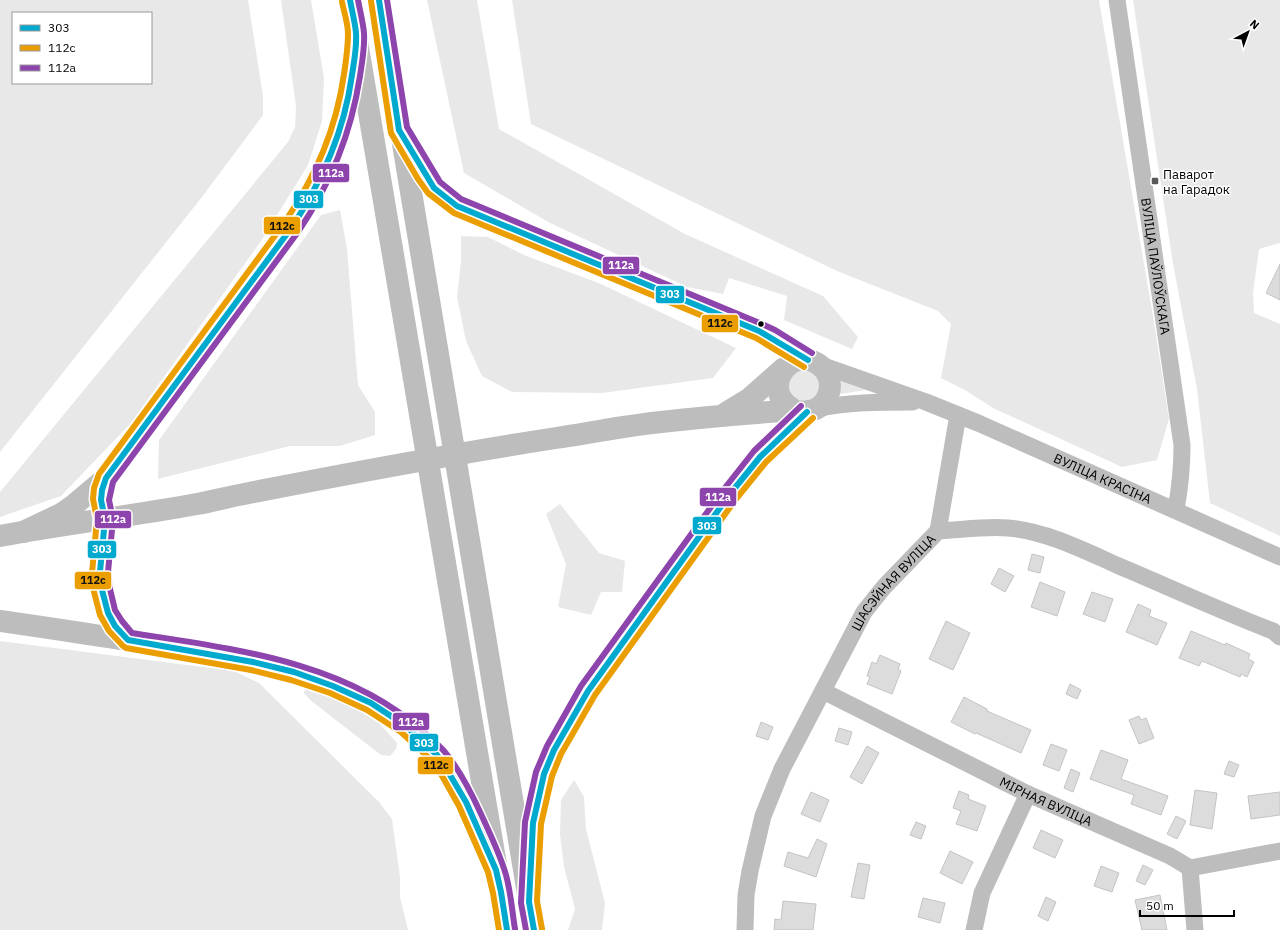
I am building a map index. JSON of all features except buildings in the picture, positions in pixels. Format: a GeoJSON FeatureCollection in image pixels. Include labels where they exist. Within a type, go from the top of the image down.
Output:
{"type":"FeatureCollection","features":[{"type":"Feature","properties":{"kind":"main road"},"geometry":{"type":"LineString","coordinates":[[350,0],[507,930]]}},
{"type":"Feature","properties":{"kind":"main road"},"geometry":{"type":"LineString","coordinates":[[380,7],[534,930]]}},
{"type":"Feature","properties":{"kind":"main road"},"geometry":{"type":"LineString","coordinates":[[23,532],[61,514],[106,478],[269,260],[307,204],[329,160],[342,123],[350,89],[356,35]]}},
{"type":"Feature","properties":{"kind":"main road"},"geometry":{"type":"LineString","coordinates":[[0,536],[199,504],[501,446],[639,424],[722,415],[805,410],[822,405],[827,399],[830,390],[830,381],[827,372],[813,362],[758,331],[457,206],[434,188],[400,130]]}},
{"type":"Feature","properties":{"kind":"main road"},"geometry":{"type":"LineString","coordinates":[[722,415],[749,399],[784,368],[796,361],[813,362]]}},
{"type":"Feature","properties":{"kind":"main road"},"geometry":{"type":"LineString","coordinates":[[784,368],[780,374],[778,385],[780,395],[785,404],[805,410]]}},
{"type":"Feature","properties":{"kind":"main road"},"geometry":{"type":"LineString","coordinates":[[529,902],[533,823],[544,774],[554,750],[588,691],[615,651],[730,494],[760,457],[805,410]]}},
{"type":"Feature","properties":{"kind":"main road"},"geometry":{"type":"LineString","coordinates":[[106,478],[102,490],[101,500],[105,519],[100,572],[108,613],[115,626],[128,640]]}},
{"type":"Feature","properties":{"kind":"main road"},"geometry":{"type":"LineString","coordinates":[[0,621],[128,640],[273,666],[346,690],[391,716],[421,739],[438,756],[472,814],[496,870]]}},
{"type":"Feature","properties":{"kind":"street","name":"ВУЛІЦА ПАЎЛОЎСКАГА"},"geometry":{"type":"LineString","coordinates":[[1116,0],[1182,445],[1182,464],[1176,509]]}},
{"type":"Feature","properties":{"kind":"street","name":"ВУЛІЦА КРАСІНА"},"geometry":{"type":"LineString","coordinates":[[813,362],[926,402],[958,415],[1176,509],[1280,557]]}},
{"type":"Feature","properties":{"kind":"street","name":"ВУЛІЦА КРАСІНА"},"geometry":{"type":"LineString","coordinates":[[805,410],[855,403],[926,402]]}},
{"type":"Feature","properties":{"kind":"street"},"geometry":{"type":"LineString","coordinates":[[938,531],[958,415]]}},
{"type":"Feature","properties":{"kind":"street","name":"ШАСЭЙНАЯ ВУЛІЦА"},"geometry":{"type":"LineString","coordinates":[[745,930],[746,895],[763,816],[782,769],[864,612],[884,588],[938,531],[967,530],[987,527],[1008,528],[1032,532],[1073,545],[1218,610],[1273,631],[1280,637]]}},
{"type":"Feature","properties":{"kind":"street","name":"МІРНАЯ ВУЛІЦА"},"geometry":{"type":"LineString","coordinates":[[823,691],[1028,794],[1170,856],[1190,868]]}},
{"type":"Feature","properties":{"kind":"street"},"geometry":{"type":"LineString","coordinates":[[974,930],[982,893],[1028,794]]}},
{"type":"Feature","properties":{"kind":"street"},"geometry":{"type":"LineString","coordinates":[[1195,930],[1190,868],[1280,851]]}},
{"type":"Feature","properties":{"kind":"shaded area"},"geometry":{"type":"Polygon","coordinates":[[[0,0],[248,0],[263,96],[263,115],[202,197],[0,452],[0,0]]]}},
{"type":"Feature","properties":{"kind":"shaded area"},"geometry":{"type":"Polygon","coordinates":[[[281,0],[311,0],[324,78],[322,121],[308,165],[261,241],[131,423],[61,496],[0,517],[0,492],[288,142],[295,127],[296,106],[281,0]]]}},
{"type":"Feature","properties":{"kind":"shaded area"},"geometry":{"type":"Polygon","coordinates":[[[427,0],[477,0],[499,129],[685,234],[823,296],[858,337],[852,349],[784,320],[787,296],[729,278],[723,294],[687,287],[550,223],[464,173],[427,0]]]}},
{"type":"Feature","properties":{"kind":"shaded area"},"geometry":{"type":"Polygon","coordinates":[[[512,0],[1099,0],[1169,419],[1157,460],[1122,467],[993,408],[965,390],[941,378],[951,324],[938,311],[837,271],[531,124],[512,0]]]}},
{"type":"Feature","properties":{"kind":"shaded area"},"geometry":{"type":"Polygon","coordinates":[[[1133,0],[1280,0],[1280,243],[1259,249],[1253,293],[1254,313],[1280,324],[1280,536],[1210,503],[1197,389],[1173,264],[1133,0]]]}},
{"type":"Feature","properties":{"kind":"shaded area"},"geometry":{"type":"Polygon","coordinates":[[[340,210],[347,249],[358,385],[375,412],[375,435],[340,446],[290,446],[158,479],[159,440],[321,215],[340,210]]]}},
{"type":"Feature","properties":{"kind":"shaded area"},"geometry":{"type":"Polygon","coordinates":[[[461,236],[488,237],[524,255],[601,284],[736,348],[713,378],[602,393],[512,392],[482,376],[466,341],[457,297],[461,261],[461,236]]]}},
{"type":"Feature","properties":{"kind":"shaded area"},"geometry":{"type":"Polygon","coordinates":[[[812,369],[823,385],[811,403],[792,399],[787,380],[792,372],[812,369]]]}},
{"type":"Feature","properties":{"kind":"shaded area"},"geometry":{"type":"Polygon","coordinates":[[[841,381],[866,390],[840,394],[841,381]]]}},
{"type":"Feature","properties":{"kind":"shaded area"},"geometry":{"type":"Polygon","coordinates":[[[560,504],[599,553],[625,561],[622,592],[601,592],[591,615],[558,607],[566,564],[546,514],[560,504]]]}},
{"type":"Feature","properties":{"kind":"shaded area"},"geometry":{"type":"Polygon","coordinates":[[[0,641],[234,671],[259,683],[379,802],[392,819],[400,877],[400,897],[408,930],[0,930],[0,641]]]}},
{"type":"Feature","properties":{"kind":"shaded area"},"geometry":{"type":"Polygon","coordinates":[[[310,688],[357,709],[380,724],[397,743],[396,749],[390,756],[381,755],[310,700],[304,693],[305,689],[310,688]]]}},
{"type":"Feature","properties":{"kind":"shaded area"},"geometry":{"type":"Polygon","coordinates":[[[574,780],[584,797],[586,829],[605,903],[602,930],[568,930],[575,909],[564,867],[560,834],[561,800],[574,780]]]}},
{"type":"Feature","properties":{"kind":"transit line","name":"303"},"geometry":{"type":"LineString","coordinates":[[350,0],[356,33],[355,54],[344,116],[331,154],[313,191],[292,227],[106,478],[102,490],[101,500],[105,519],[100,572],[102,590],[108,613],[115,626],[128,640],[253,662],[294,672],[333,686],[371,703],[406,726],[437,755],[466,802],[496,870],[507,930]]}},
{"type":"Feature","properties":{"kind":"transit line","name":"112а"},"geometry":{"type":"LineString","coordinates":[[358,0],[364,33],[363,54],[351,118],[338,157],[310,214],[298,232],[113,482],[109,500],[113,519],[108,572],[110,589],[115,610],[132,633],[209,645],[248,653],[287,662],[324,674],[360,689],[394,709],[425,733],[450,758],[469,789],[481,814],[504,867],[515,929]]}},
{"type":"Feature","properties":{"kind":"transit line","name":"303"},"geometry":{"type":"LineString","coordinates":[[379,0],[399,130],[434,188],[457,206],[759,331],[808,360]]}},
{"type":"Feature","properties":{"kind":"transit line","name":"112а"},"geometry":{"type":"LineString","coordinates":[[387,0],[407,127],[440,182],[461,199],[762,324],[775,330],[812,353]]}},
{"type":"Feature","properties":{"kind":"transit line","name":"112с"},"geometry":{"type":"LineString","coordinates":[[371,1],[391,133],[428,193],[454,213],[756,338],[804,367]]}},
{"type":"Feature","properties":{"kind":"transit line","name":"112с"},"geometry":{"type":"LineString","coordinates":[[342,2],[347,22],[348,44],[340,95],[330,133],[306,187],[285,222],[99,474],[94,488],[93,499],[97,519],[92,573],[94,592],[100,615],[109,631],[126,648],[251,670],[291,680],[330,693],[367,710],[401,732],[437,767],[459,806],[488,872],[499,930]]}},
{"type":"Feature","properties":{"kind":"transit line","name":"112а"},"geometry":{"type":"LineString","coordinates":[[526,930],[521,903],[525,822],[536,772],[547,746],[581,686],[724,489],[754,451],[801,406]]}},
{"type":"Feature","properties":{"kind":"transit line","name":"303"},"geometry":{"type":"LineString","coordinates":[[534,930],[529,902],[533,823],[544,774],[554,750],[588,691],[730,494],[760,457],[807,412]]}},
{"type":"Feature","properties":{"kind":"transit line","name":"112с"},"geometry":{"type":"LineString","coordinates":[[542,929],[537,901],[541,824],[552,776],[561,754],[595,695],[736,499],[766,462],[813,418]]}},
{"type":"Feature","properties":{"kind":"place","name":"Паварот на Гарадок"},"geometry":{"type":"Point","coordinates":[1155,181]}}]}
